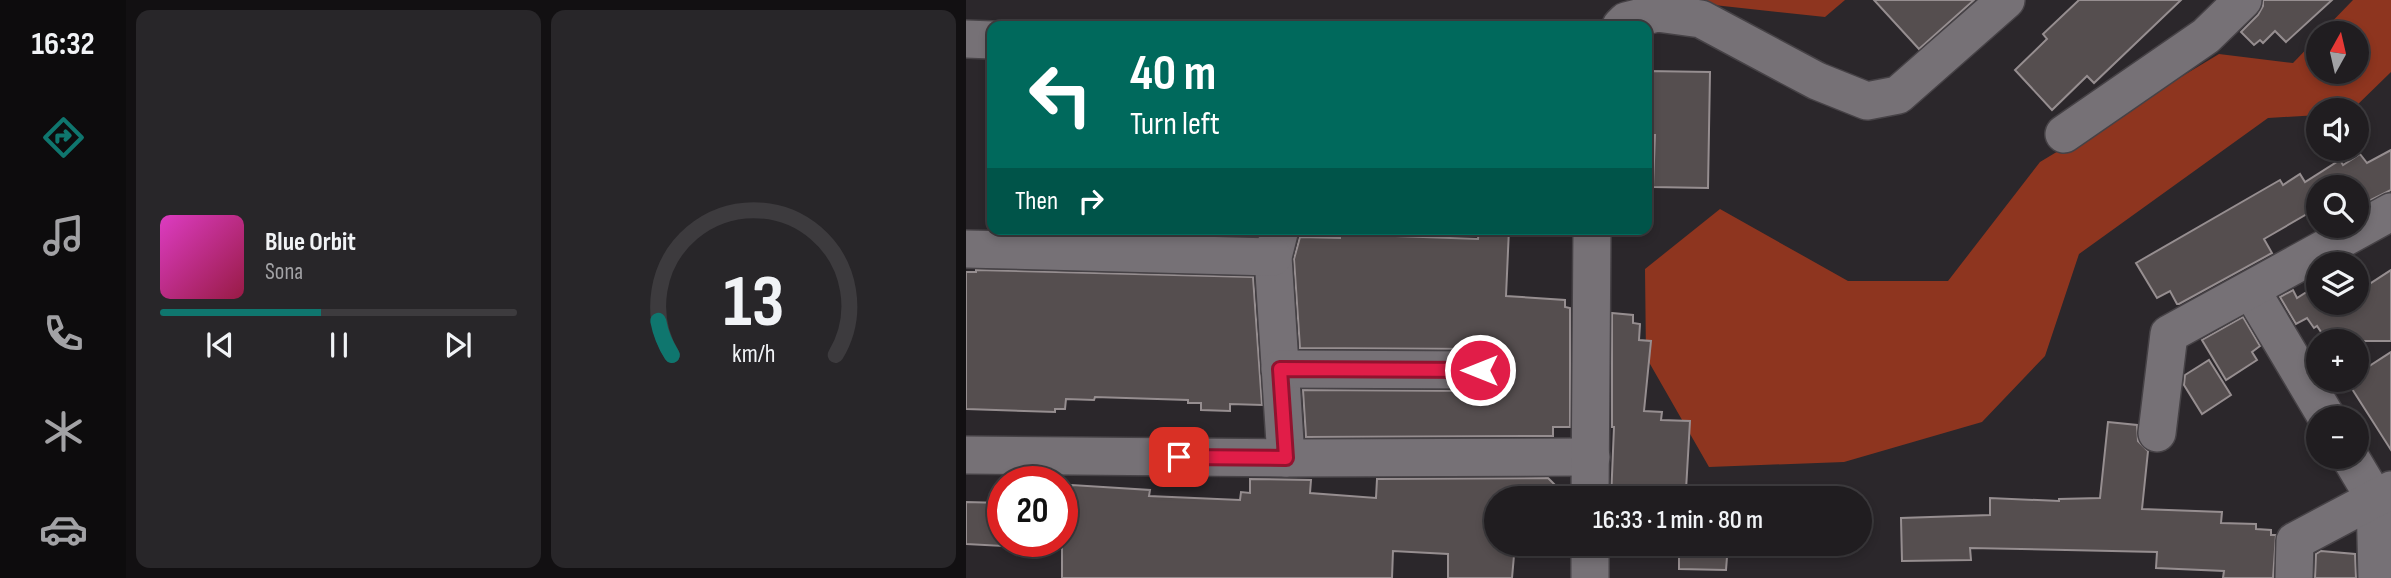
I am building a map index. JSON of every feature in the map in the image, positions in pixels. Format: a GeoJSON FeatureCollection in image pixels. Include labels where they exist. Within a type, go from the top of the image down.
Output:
{"type":"FeatureCollection","features":[{"type":"Feature","properties":{"kind":"street"},"geometry":{"type":"LineString","coordinates":[[1626,21],[1657,13],[1701,19],[1817,81],[1867,101],[1898,95],[2006,0]]}},
{"type":"Feature","properties":{"kind":"street"},"geometry":{"type":"LineString","coordinates":[[2064,134],[2206,36],[2243,0]]}},
{"type":"Feature","properties":{"kind":"street"},"geometry":{"type":"LineString","coordinates":[[966,39],[987,40]]}},
{"type":"Feature","properties":{"kind":"street"},"geometry":{"type":"LineString","coordinates":[[2157,433],[2169,334],[2391,212]]}},
{"type":"Feature","properties":{"kind":"street"},"geometry":{"type":"LineString","coordinates":[[1590,486],[1592,235]]}},
{"type":"Feature","properties":{"kind":"street"},"geometry":{"type":"LineString","coordinates":[[966,249],[1277,243],[1280,369],[1286,458]]}},
{"type":"Feature","properties":{"kind":"street"},"geometry":{"type":"LineString","coordinates":[[2251,290],[2320,406]]}},
{"type":"Feature","properties":{"kind":"street"},"geometry":{"type":"LineString","coordinates":[[1280,369],[1480,370]]}},
{"type":"Feature","properties":{"kind":"street"},"geometry":{"type":"LineString","coordinates":[[966,455],[1591,457]]}},
{"type":"Feature","properties":{"kind":"street"},"geometry":{"type":"LineString","coordinates":[[2361,469],[2383,494],[2383,536],[2377,578]]}},
{"type":"Feature","properties":{"kind":"street"},"geometry":{"type":"LineString","coordinates":[[2294,578],[2295,541],[2383,494]]}},
{"type":"Feature","properties":{"kind":"street"},"geometry":{"type":"LineString","coordinates":[[1590,556],[1590,578]]}},
{"type":"Feature","properties":{"kind":"shaded area"},"geometry":{"type":"Polygon","coordinates":[[[1668,0],[1845,0],[1825,17],[1668,0]]]}},
{"type":"Feature","properties":{"kind":"shaded area"},"geometry":{"type":"Polygon","coordinates":[[[2353,0],[2391,0],[2391,72],[2364,98],[2306,98],[2306,116],[2268,118],[2079,254],[2045,356],[1982,422],[1844,462],[1709,467],[1646,357],[1645,269],[1720,209],[1848,281],[1948,281],[2040,162],[2219,54],[2293,63],[2306,50],[2306,84],[2370,84],[2370,21],[2333,21],[2353,0]]]}},
{"type":"Feature","properties":{"kind":"building"},"geometry":{"type":"Polygon","coordinates":[[[1874,0],[1974,0],[1919,49],[1874,0]]]}},
{"type":"Feature","properties":{"kind":"building"},"geometry":{"type":"Polygon","coordinates":[[[2079,0],[2181,0],[2094,83],[2087,76],[2052,110],[2015,70],[2047,39],[2043,34],[2079,0]]]}},
{"type":"Feature","properties":{"kind":"building"},"geometry":{"type":"Polygon","coordinates":[[[2263,0],[2332,0],[2286,42],[2275,31],[2263,43],[2260,40],[2254,45],[2241,32],[2263,6],[2263,0]]]}},
{"type":"Feature","properties":{"kind":"building"},"geometry":{"type":"Polygon","coordinates":[[[1652,71],[1710,72],[1708,188],[1653,187],[1655,135],[1652,135],[1652,71]]]}},
{"type":"Feature","properties":{"kind":"building"},"geometry":{"type":"Polygon","coordinates":[[[2391,150],[2391,190],[2369,201],[2369,175],[2316,175],[2338,161],[2343,165],[2349,161],[2367,163],[2391,150]]]}},
{"type":"Feature","properties":{"kind":"building"},"geometry":{"type":"Polygon","coordinates":[[[2300,174],[2305,182],[2306,215],[2264,239],[2272,253],[2179,304],[2170,291],[2157,298],[2136,263],[2280,180],[2283,185],[2300,174]]]}},
{"type":"Feature","properties":{"kind":"building"},"geometry":{"type":"Polygon","coordinates":[[[1340,235],[1368,235],[1478,239],[1478,235],[1509,235],[1506,296],[1565,300],[1565,307],[1570,308],[1570,427],[1553,427],[1553,436],[1306,437],[1303,390],[1480,391],[1490,388],[1498,381],[1501,369],[1498,359],[1491,352],[1480,349],[1300,348],[1294,259],[1300,237],[1340,238],[1340,235]]]}},
{"type":"Feature","properties":{"kind":"building"},"geometry":{"type":"Polygon","coordinates":[[[976,270],[1253,277],[1262,405],[1230,404],[1230,411],[1201,410],[1201,403],[1188,403],[1188,400],[1095,397],[1094,400],[1066,399],[1065,409],[1055,409],[1055,412],[966,409],[966,272],[976,270]]]}},
{"type":"Feature","properties":{"kind":"building"},"geometry":{"type":"Polygon","coordinates":[[[2391,270],[2391,341],[2369,341],[2369,329],[2319,329],[2317,326],[2314,328],[2307,318],[2296,324],[2280,297],[2293,290],[2297,298],[2306,292],[2306,315],[2369,315],[2369,284],[2391,270]]]}},
{"type":"Feature","properties":{"kind":"building"},"geometry":{"type":"Polygon","coordinates":[[[1612,313],[1633,315],[1633,323],[1640,324],[1639,340],[1651,341],[1644,411],[1662,412],[1661,420],[1690,421],[1686,486],[1612,486],[1612,313]]]}},
{"type":"Feature","properties":{"kind":"building"},"geometry":{"type":"Polygon","coordinates":[[[2243,317],[2260,346],[2252,352],[2257,360],[2226,380],[2202,340],[2243,317]]]}},
{"type":"Feature","properties":{"kind":"building"},"geometry":{"type":"Polygon","coordinates":[[[2391,352],[2391,450],[2369,416],[2369,406],[2363,406],[2354,392],[2369,392],[2369,366],[2391,352]]]}},
{"type":"Feature","properties":{"kind":"building"},"geometry":{"type":"Polygon","coordinates":[[[2209,360],[2231,395],[2202,414],[2184,385],[2185,375],[2209,360]]]}},
{"type":"Feature","properties":{"kind":"building"},"geometry":{"type":"Polygon","coordinates":[[[2108,422],[2137,425],[2138,441],[2148,451],[2142,509],[2222,512],[2221,523],[2256,524],[2256,529],[2271,530],[2271,535],[2276,535],[2273,578],[2223,578],[2224,571],[2156,568],[2157,552],[1970,548],[1971,560],[1902,561],[1901,518],[1990,515],[1990,498],[2059,501],[2100,498],[2108,422]]]}},
{"type":"Feature","properties":{"kind":"building"},"geometry":{"type":"Polygon","coordinates":[[[1548,478],[1556,486],[1484,486],[1484,556],[1514,556],[1512,578],[1448,578],[1448,554],[1393,551],[1392,578],[1062,578],[1062,557],[1078,557],[1078,485],[1150,490],[1149,496],[1240,500],[1241,492],[1250,493],[1250,479],[1311,480],[1310,493],[1376,498],[1377,479],[1548,478]]]}},
{"type":"Feature","properties":{"kind":"building"},"geometry":{"type":"Polygon","coordinates":[[[966,502],[987,503],[987,545],[966,544],[966,502]]]}},
{"type":"Feature","properties":{"kind":"building"},"geometry":{"type":"Polygon","coordinates":[[[2321,551],[2355,554],[2356,578],[2315,578],[2316,554],[2321,551]]]}},
{"type":"Feature","properties":{"kind":"building"},"geometry":{"type":"Polygon","coordinates":[[[1679,556],[1727,556],[1726,570],[1679,569],[1679,556]]]}},
{"type":"Feature","properties":{"kind":"route"},"geometry":{"type":"LineString","coordinates":[[1179,457],[1286,458],[1280,369],[1480,370]]}}]}
